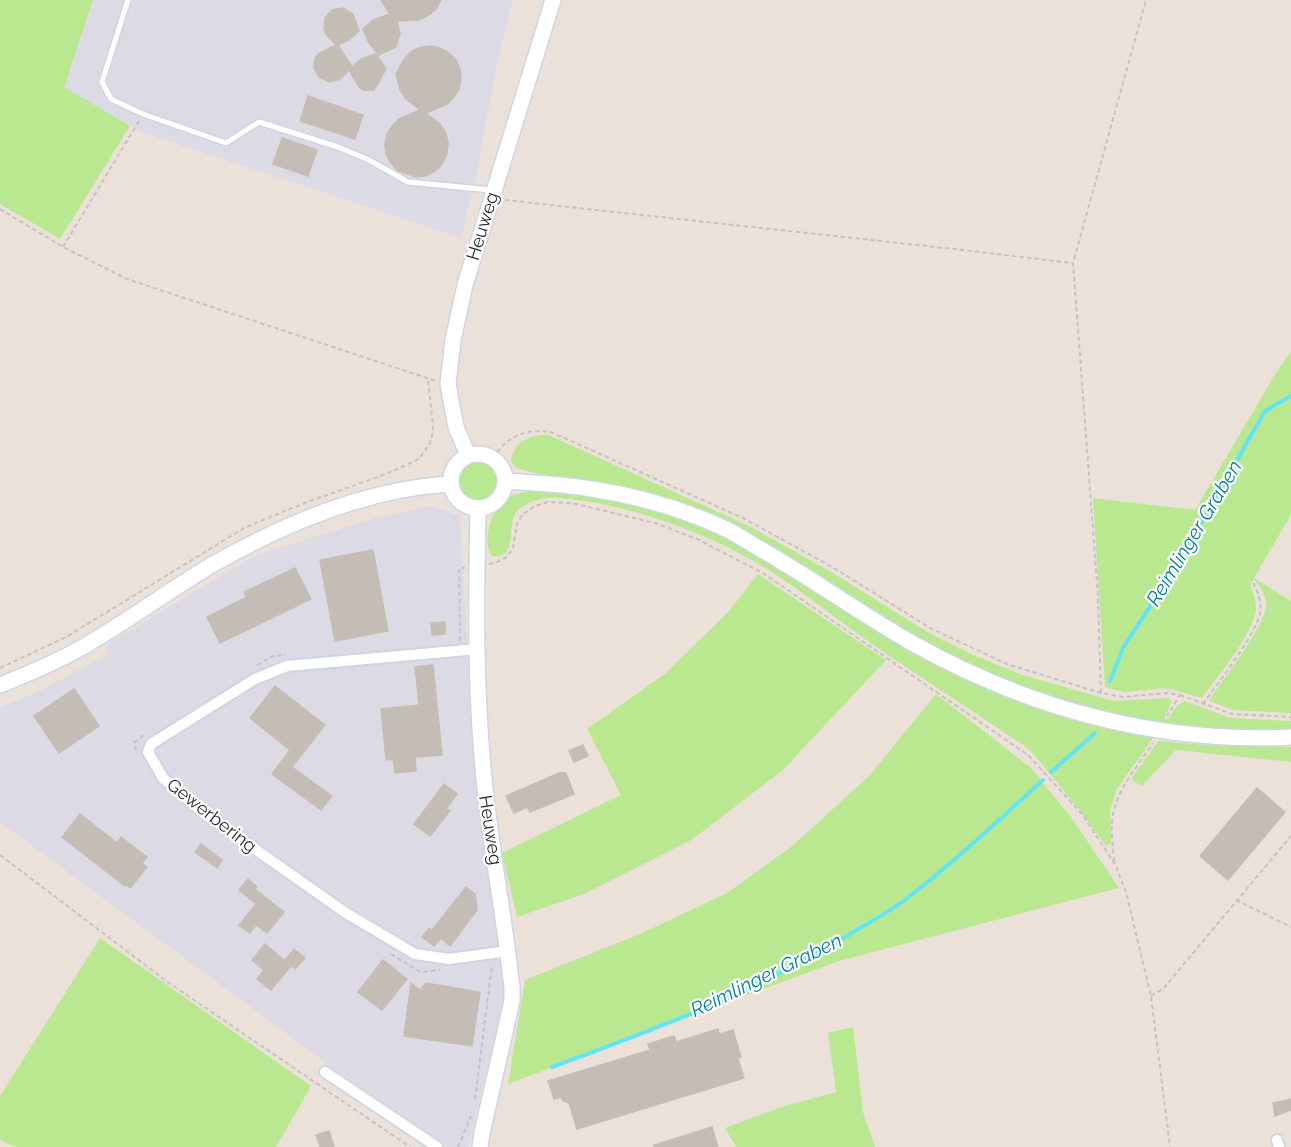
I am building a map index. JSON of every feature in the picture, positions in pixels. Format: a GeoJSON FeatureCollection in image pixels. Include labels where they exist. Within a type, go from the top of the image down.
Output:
{"type":"FeatureCollection","features":[{"type":"Feature","properties":{"kind":"main road","name":"Heuweg"},"geometry":{"type":"LineString","coordinates":[[468,455],[456,427],[448,384],[453,340],[465,285],[553,0]]}},
{"type":"Feature","properties":{"kind":"main road"},"geometry":{"type":"LineString","coordinates":[[484,454],[492,458],[502,467],[506,481],[504,489],[494,503],[478,509],[462,504],[452,492],[450,484],[454,466],[468,455],[484,454]]}},
{"type":"Feature","properties":{"kind":"main road"},"geometry":{"type":"LineString","coordinates":[[506,481],[592,489],[639,499],[685,513],[726,530],[837,595],[911,642],[958,667],[1047,703],[1102,720],[1159,730],[1223,736],[1291,736]]}},
{"type":"Feature","properties":{"kind":"main road"},"geometry":{"type":"LineString","coordinates":[[0,686],[37,671],[83,646],[255,541],[347,504],[424,485],[450,484]]}},
{"type":"Feature","properties":{"kind":"main road","name":"Heuweg"},"geometry":{"type":"LineString","coordinates":[[478,509],[478,649],[481,739],[485,789],[508,951],[512,1001],[480,1147]]}},
{"type":"Feature","properties":{"kind":"street","name":"Gewerbering"},"geometry":{"type":"LineString","coordinates":[[478,649],[287,666],[255,679],[151,744],[148,752],[163,778],[202,812],[346,913],[415,954],[449,959],[508,951]]}},
{"type":"Feature","properties":{"kind":"street"},"geometry":{"type":"LineString","coordinates":[[325,1072],[437,1147]]}},
{"type":"Feature","properties":{"kind":"lane"},"geometry":{"type":"LineString","coordinates":[[128,0],[102,82],[111,99],[143,114],[226,143],[259,122],[338,147],[369,160],[408,182],[492,194]]}},
{"type":"Feature","properties":{"kind":"path"},"geometry":{"type":"LineString","coordinates":[[1101,693],[1098,596],[1073,263],[1146,0]]}},
{"type":"Feature","properties":{"kind":"path"},"geometry":{"type":"LineString","coordinates":[[63,247],[143,114]]}},
{"type":"Feature","properties":{"kind":"path"},"geometry":{"type":"LineString","coordinates":[[492,194],[1073,263]]}},
{"type":"Feature","properties":{"kind":"path"},"geometry":{"type":"LineString","coordinates":[[0,209],[63,247],[127,279],[428,380],[448,384]]}},
{"type":"Feature","properties":{"kind":"path"},"geometry":{"type":"LineString","coordinates":[[492,458],[501,446],[522,433],[551,432],[745,519],[834,568],[930,628],[1007,664],[1101,693],[1123,697],[1166,693],[1179,695],[1232,714],[1291,717]]}},
{"type":"Feature","properties":{"kind":"path"},"geometry":{"type":"LineString","coordinates":[[460,642],[459,571],[461,568],[495,563],[507,557],[513,548],[517,524],[523,514],[535,506],[548,502],[572,503],[655,523],[697,539],[763,573],[1028,755],[1081,813],[1115,864],[1126,892],[1151,996],[1170,1147]]}},
{"type":"Feature","properties":{"kind":"path"},"geometry":{"type":"LineString","coordinates":[[1203,704],[1237,655],[1260,614],[1261,603],[1253,582]]}},
{"type":"Feature","properties":{"kind":"path"},"geometry":{"type":"LineString","coordinates":[[248,671],[273,656],[294,654]]}},
{"type":"Feature","properties":{"kind":"path"},"geometry":{"type":"LineString","coordinates":[[1167,716],[1179,695]]}},
{"type":"Feature","properties":{"kind":"path"},"geometry":{"type":"LineString","coordinates":[[141,758],[134,743],[147,733]]}},
{"type":"Feature","properties":{"kind":"path"},"geometry":{"type":"LineString","coordinates":[[1115,864],[1113,812],[1126,784],[1154,742]]}},
{"type":"Feature","properties":{"kind":"path"},"geometry":{"type":"LineString","coordinates":[[1151,996],[1163,989],[1291,836]]}},
{"type":"Feature","properties":{"kind":"path"},"geometry":{"type":"LineString","coordinates":[[0,855],[169,983],[410,1147]]}},
{"type":"Feature","properties":{"kind":"path"},"geometry":{"type":"LineString","coordinates":[[1236,900],[1291,927]]}},
{"type":"Feature","properties":{"kind":"path"},"geometry":{"type":"LineString","coordinates":[[391,954],[420,972],[442,970]]}},
{"type":"Feature","properties":{"kind":"path"},"geometry":{"type":"LineString","coordinates":[[475,1100],[492,964],[483,965]]}},
{"type":"Feature","properties":{"kind":"path"},"geometry":{"type":"LineString","coordinates":[[458,1147],[474,1110]]}},
{"type":"Feature","properties":{"kind":"shaded area"},"geometry":{"type":"Polygon","coordinates":[[[93,0],[513,0],[498,58],[477,172],[461,238],[139,131],[63,87],[93,0]]]}},
{"type":"Feature","properties":{"kind":"shaded area"},"geometry":{"type":"Polygon","coordinates":[[[432,506],[460,516],[473,753],[507,989],[468,1147],[447,1147],[329,1065],[0,822],[0,708],[39,691],[106,656],[107,644],[256,555],[379,517],[432,506]]]}},
{"type":"Feature","properties":{"kind":"green space"},"geometry":{"type":"Polygon","coordinates":[[[0,0],[93,0],[64,87],[130,126],[60,239],[0,204],[0,0]]]}},
{"type":"Feature","properties":{"kind":"green space"},"geometry":{"type":"Polygon","coordinates":[[[1291,351],[1291,515],[1254,578],[1291,601],[1291,713],[1234,710],[1209,701],[1252,638],[1265,613],[1265,597],[1254,579],[1250,585],[1256,608],[1249,630],[1234,655],[1202,698],[1167,688],[1124,692],[1105,687],[1093,498],[1195,510],[1291,351]]]}},
{"type":"Feature","properties":{"kind":"green space"},"geometry":{"type":"Polygon","coordinates":[[[540,435],[549,435],[747,525],[833,573],[929,633],[971,654],[1020,674],[1113,701],[1169,698],[1172,701],[1164,719],[1167,720],[1176,707],[1184,701],[1231,718],[1291,721],[1291,730],[1226,730],[1162,724],[1091,710],[1048,696],[970,665],[920,639],[802,565],[636,491],[516,468],[511,461],[514,450],[525,440],[540,435]]]}},
{"type":"Feature","properties":{"kind":"green space"},"geometry":{"type":"Polygon","coordinates":[[[477,461],[485,462],[491,467],[496,473],[496,489],[491,495],[485,500],[477,501],[469,500],[463,495],[458,489],[457,481],[458,473],[463,467],[469,462],[477,461]]]}},
{"type":"Feature","properties":{"kind":"green space"},"geometry":{"type":"Polygon","coordinates":[[[532,490],[568,491],[636,505],[690,522],[739,545],[798,578],[911,648],[1156,734],[1117,789],[1110,810],[1111,844],[1106,846],[1032,752],[887,654],[800,591],[736,551],[688,530],[636,512],[584,501],[548,498],[535,500],[519,509],[513,520],[509,548],[500,556],[492,556],[489,550],[488,535],[496,510],[504,499],[532,490]]]}},
{"type":"Feature","properties":{"kind":"green space"},"geometry":{"type":"Polygon","coordinates":[[[758,574],[886,660],[783,770],[693,839],[584,894],[517,917],[502,853],[621,795],[587,729],[666,673],[728,612],[758,574]]]}},
{"type":"Feature","properties":{"kind":"green space"},"geometry":{"type":"Polygon","coordinates":[[[936,694],[1031,768],[1073,820],[1119,888],[839,961],[508,1084],[525,980],[640,934],[727,893],[791,847],[869,776],[936,694]]]}},
{"type":"Feature","properties":{"kind":"green space"},"geometry":{"type":"Polygon","coordinates":[[[1158,741],[1206,745],[1291,747],[1291,762],[1176,750],[1142,786],[1131,779],[1158,741]]]}},
{"type":"Feature","properties":{"kind":"green space"},"geometry":{"type":"Polygon","coordinates":[[[100,938],[311,1086],[276,1147],[16,1147],[0,1140],[0,1096],[100,938]]]}},
{"type":"Feature","properties":{"kind":"green space"},"geometry":{"type":"Polygon","coordinates":[[[853,1027],[863,1112],[875,1147],[736,1147],[725,1128],[784,1106],[836,1092],[828,1033],[853,1027]]]}},
{"type":"Feature","properties":{"kind":"building"},"geometry":{"type":"Polygon","coordinates":[[[381,0],[441,0],[436,9],[419,20],[397,21],[400,33],[396,47],[379,55],[369,43],[363,29],[373,20],[390,14],[381,0]]]}},
{"type":"Feature","properties":{"kind":"building"},"geometry":{"type":"Polygon","coordinates":[[[343,8],[353,14],[359,31],[338,45],[352,67],[361,59],[376,54],[386,69],[374,90],[363,90],[359,87],[349,70],[340,79],[330,82],[320,78],[314,69],[315,58],[318,54],[336,45],[326,34],[325,18],[332,10],[343,8]]]}},
{"type":"Feature","properties":{"kind":"building"},"geometry":{"type":"Polygon","coordinates":[[[431,46],[449,53],[456,60],[461,79],[459,89],[447,104],[426,113],[440,124],[446,133],[447,154],[442,164],[434,172],[416,177],[397,170],[386,154],[385,144],[387,134],[399,119],[420,110],[406,99],[400,90],[396,74],[404,59],[412,51],[431,46]]]}},
{"type":"Feature","properties":{"kind":"building"},"geometry":{"type":"Polygon","coordinates":[[[308,96],[363,115],[355,139],[300,121],[308,96]]]}},
{"type":"Feature","properties":{"kind":"building"},"geometry":{"type":"Polygon","coordinates":[[[282,138],[317,150],[308,176],[273,164],[282,138]]]}},
{"type":"Feature","properties":{"kind":"building"},"geometry":{"type":"Polygon","coordinates":[[[373,550],[388,631],[335,641],[320,560],[373,550]]]}},
{"type":"Feature","properties":{"kind":"building"},"geometry":{"type":"Polygon","coordinates":[[[295,568],[311,599],[220,643],[207,617],[247,597],[244,592],[295,568]]]}},
{"type":"Feature","properties":{"kind":"building"},"geometry":{"type":"Polygon","coordinates":[[[445,622],[445,634],[432,635],[431,623],[445,622]]]}},
{"type":"Feature","properties":{"kind":"building"},"geometry":{"type":"Polygon","coordinates":[[[433,665],[442,755],[415,757],[416,771],[395,773],[393,759],[386,760],[381,709],[419,705],[415,667],[433,665]]]}},
{"type":"Feature","properties":{"kind":"building"},"geometry":{"type":"Polygon","coordinates":[[[275,686],[325,725],[292,767],[332,796],[321,810],[272,774],[290,750],[250,718],[275,686]]]}},
{"type":"Feature","properties":{"kind":"building"},"geometry":{"type":"Polygon","coordinates":[[[74,689],[99,726],[59,753],[34,716],[74,689]]]}},
{"type":"Feature","properties":{"kind":"building"},"geometry":{"type":"Polygon","coordinates":[[[583,745],[588,756],[574,762],[569,751],[583,745]]]}},
{"type":"Feature","properties":{"kind":"building"},"geometry":{"type":"Polygon","coordinates":[[[559,773],[566,773],[574,794],[530,812],[527,807],[514,813],[506,796],[559,773]]]}},
{"type":"Feature","properties":{"kind":"building"},"geometry":{"type":"Polygon","coordinates":[[[444,784],[457,794],[446,809],[450,811],[430,836],[414,824],[444,784]]]}},
{"type":"Feature","properties":{"kind":"building"},"geometry":{"type":"Polygon","coordinates":[[[1257,788],[1285,812],[1228,880],[1200,856],[1257,788]]]}},
{"type":"Feature","properties":{"kind":"building"},"geometry":{"type":"Polygon","coordinates":[[[80,814],[117,843],[121,837],[147,857],[142,863],[147,867],[130,888],[62,837],[80,814]]]}},
{"type":"Feature","properties":{"kind":"building"},"geometry":{"type":"Polygon","coordinates":[[[201,844],[222,860],[217,868],[195,852],[201,844]]]}},
{"type":"Feature","properties":{"kind":"building"},"geometry":{"type":"Polygon","coordinates":[[[248,879],[257,887],[255,889],[284,912],[267,933],[256,925],[250,933],[239,925],[256,904],[239,890],[248,879]]]}},
{"type":"Feature","properties":{"kind":"building"},"geometry":{"type":"Polygon","coordinates":[[[466,887],[475,894],[477,910],[450,946],[441,938],[434,946],[422,937],[429,928],[432,930],[466,887]]]}},
{"type":"Feature","properties":{"kind":"building"},"geometry":{"type":"Polygon","coordinates":[[[265,944],[291,966],[271,990],[257,979],[264,970],[252,960],[265,944]]]}},
{"type":"Feature","properties":{"kind":"building"},"geometry":{"type":"Polygon","coordinates":[[[294,949],[305,958],[295,969],[285,960],[294,949]]]}},
{"type":"Feature","properties":{"kind":"building"},"geometry":{"type":"Polygon","coordinates":[[[383,960],[407,979],[382,1010],[358,992],[383,960]]]}},
{"type":"Feature","properties":{"kind":"building"},"geometry":{"type":"Polygon","coordinates":[[[411,983],[420,990],[426,983],[480,992],[472,1046],[404,1036],[411,983]]]}},
{"type":"Feature","properties":{"kind":"building"},"geometry":{"type":"Polygon","coordinates":[[[718,1029],[719,1034],[733,1030],[744,1078],[577,1129],[569,1103],[563,1101],[561,1097],[554,1099],[548,1081],[650,1050],[648,1044],[674,1036],[676,1042],[718,1029]]]}},
{"type":"Feature","properties":{"kind":"building"},"geometry":{"type":"Polygon","coordinates":[[[1291,1099],[1291,1110],[1275,1116],[1273,1103],[1291,1099]]]}},
{"type":"Feature","properties":{"kind":"building"},"geometry":{"type":"Polygon","coordinates":[[[712,1127],[718,1147],[654,1147],[654,1145],[712,1127]]]}},
{"type":"Feature","properties":{"kind":"building"},"geometry":{"type":"Polygon","coordinates":[[[329,1131],[334,1147],[320,1147],[316,1135],[329,1131]]]}},
{"type":"Feature","properties":{"kind":"waterway","name":"Reimlinger Graben"},"geometry":{"type":"LineString","coordinates":[[1110,681],[1123,648],[1180,560],[1265,411],[1291,396]]}},
{"type":"Feature","properties":{"kind":"waterway","name":"Reimlinger Graben"},"geometry":{"type":"LineString","coordinates":[[1051,772],[1095,733]]}},
{"type":"Feature","properties":{"kind":"waterway","name":"Reimlinger Graben"},"geometry":{"type":"LineString","coordinates":[[552,1067],[630,1038],[745,990],[783,972],[881,916],[905,900],[958,857],[1043,780]]}}]}
